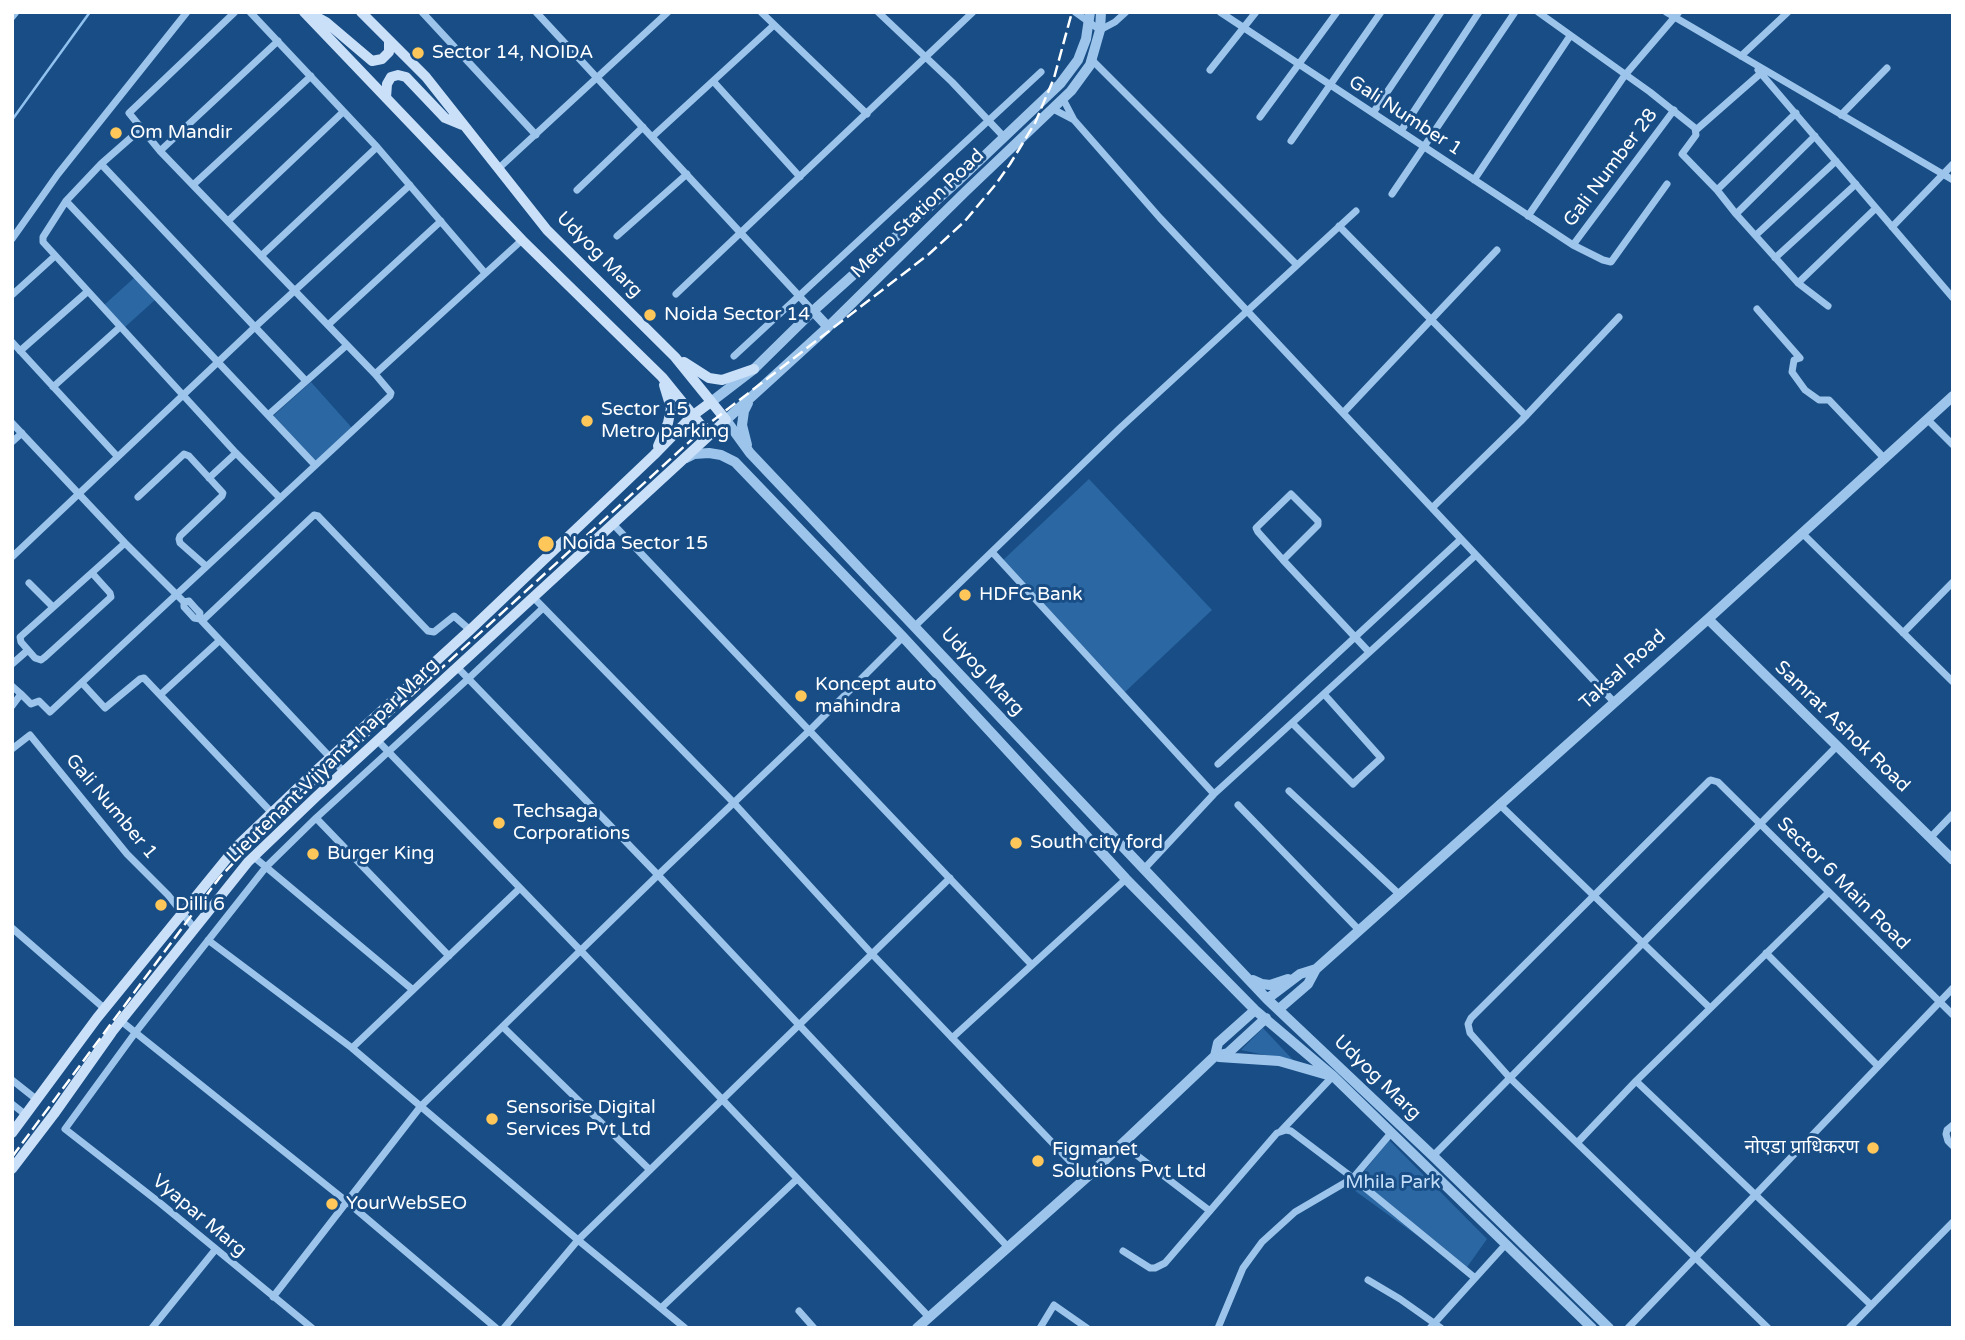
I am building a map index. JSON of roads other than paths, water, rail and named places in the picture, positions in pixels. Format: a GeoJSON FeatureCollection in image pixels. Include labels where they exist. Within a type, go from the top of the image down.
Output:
{"type":"FeatureCollection","features":[{"type":"Feature","properties":{"kind":"main road"},"geometry":{"type":"LineString","coordinates":[[306,12],[326,22],[372,61],[382,59],[389,52],[389,40]]}},
{"type":"Feature","properties":{"kind":"main road"},"geometry":{"type":"LineString","coordinates":[[306,12],[522,240],[662,377],[709,435]]}},
{"type":"Feature","properties":{"kind":"main road","name":"Udyog Marg"},"geometry":{"type":"LineString","coordinates":[[361,12],[426,77],[547,230],[676,357],[726,420]]}},
{"type":"Feature","properties":{"kind":"main road"},"geometry":{"type":"LineString","coordinates":[[386,98],[387,84],[391,77],[406,77],[445,118],[465,126]]}},
{"type":"Feature","properties":{"kind":"main road"},"geometry":{"type":"LineString","coordinates":[[676,357],[702,374],[716,379],[729,379],[754,369]]}},
{"type":"Feature","properties":{"kind":"main road"},"geometry":{"type":"LineString","coordinates":[[654,455],[668,423],[671,408],[662,377]]}},
{"type":"Feature","properties":{"kind":"main road","name":"Lieutenant Vijyant Thapar Marg"},"geometry":{"type":"LineString","coordinates":[[12,1133],[105,1009],[237,846],[470,630],[692,416],[711,402]]}},
{"type":"Feature","properties":{"kind":"main road","name":"Lieutenant Vijyant Thapar Marg"},"geometry":{"type":"LineString","coordinates":[[12,1169],[121,1021],[254,857],[343,771],[726,420]]}},
{"type":"Feature","properties":{"kind":"street"},"geometry":{"type":"LineString","coordinates":[[12,17],[16,12]]}},
{"type":"Feature","properties":{"kind":"street"},"geometry":{"type":"LineString","coordinates":[[12,239],[58,174],[187,12]]}},
{"type":"Feature","properties":{"kind":"street"},"geometry":{"type":"LineString","coordinates":[[12,686],[31,704],[39,701],[50,712],[390,396],[390,391],[375,374],[160,151],[129,113],[235,12]]}},
{"type":"Feature","properties":{"kind":"street"},"geometry":{"type":"LineString","coordinates":[[250,12],[377,147],[485,273]]}},
{"type":"Feature","properties":{"kind":"street"},"geometry":{"type":"LineString","coordinates":[[422,12],[536,135]]}},
{"type":"Feature","properties":{"kind":"street"},"geometry":{"type":"LineString","coordinates":[[536,12],[828,327]]}},
{"type":"Feature","properties":{"kind":"street"},"geometry":{"type":"LineString","coordinates":[[499,169],[668,12]]}},
{"type":"Feature","properties":{"kind":"street"},"geometry":{"type":"LineString","coordinates":[[761,12],[867,114]]}},
{"type":"Feature","properties":{"kind":"street"},"geometry":{"type":"LineString","coordinates":[[878,12],[1004,137]]}},
{"type":"Feature","properties":{"kind":"street"},"geometry":{"type":"LineString","coordinates":[[676,294],[973,12]]}},
{"type":"Feature","properties":{"kind":"street"},"geometry":{"type":"LineString","coordinates":[[1075,12],[1090,18],[1100,30],[1126,12]]}},
{"type":"Feature","properties":{"kind":"street","name":"Metro Station Road"},"geometry":{"type":"LineString","coordinates":[[726,420],[828,327],[1071,91],[1092,60],[1100,30],[1101,12]]}},
{"type":"Feature","properties":{"kind":"street","name":"Gali Number 1"},"geometry":{"type":"LineString","coordinates":[[1220,12],[1528,216],[1602,261],[1611,261],[1667,184]]}},
{"type":"Feature","properties":{"kind":"street"},"geometry":{"type":"LineString","coordinates":[[1210,70],[1256,12]]}},
{"type":"Feature","properties":{"kind":"street"},"geometry":{"type":"LineString","coordinates":[[1259,117],[1338,12]]}},
{"type":"Feature","properties":{"kind":"street"},"geometry":{"type":"LineString","coordinates":[[1290,141],[1381,12]]}},
{"type":"Feature","properties":{"kind":"street"},"geometry":{"type":"LineString","coordinates":[[1373,113],[1441,12]]}},
{"type":"Feature","properties":{"kind":"street"},"geometry":{"type":"LineString","coordinates":[[1401,131],[1479,12]]}},
{"type":"Feature","properties":{"kind":"street"},"geometry":{"type":"LineString","coordinates":[[1392,194],[1515,12]]}},
{"type":"Feature","properties":{"kind":"street"},"geometry":{"type":"LineString","coordinates":[[1538,12],[1674,110],[1696,130]]}},
{"type":"Feature","properties":{"kind":"street"},"geometry":{"type":"LineString","coordinates":[[1666,12],[1677,15],[1754,65],[1953,180]]}},
{"type":"Feature","properties":{"kind":"street"},"geometry":{"type":"LineString","coordinates":[[1741,56],[1788,12]]}},
{"type":"Feature","properties":{"kind":"street"},"geometry":{"type":"LineString","coordinates":[[1528,216],[1625,75],[1677,15]]}},
{"type":"Feature","properties":{"kind":"street","name":"Metro Station Road"},"geometry":{"type":"LineString","coordinates":[[711,402],[754,369],[813,311],[1060,84],[1079,60],[1090,18]]}},
{"type":"Feature","properties":{"kind":"street"},"geometry":{"type":"LineString","coordinates":[[652,137],[774,25]]}},
{"type":"Feature","properties":{"kind":"street"},"geometry":{"type":"LineString","coordinates":[[1474,180],[1570,36]]}},
{"type":"Feature","properties":{"kind":"street"},"geometry":{"type":"LineString","coordinates":[[160,151],[278,41]]}},
{"type":"Feature","properties":{"kind":"street"},"geometry":{"type":"LineString","coordinates":[[1092,60],[1297,265]]}},
{"type":"Feature","properties":{"kind":"street"},"geometry":{"type":"LineString","coordinates":[[1754,65],[1953,298]]}},
{"type":"Feature","properties":{"kind":"street"},"geometry":{"type":"LineString","coordinates":[[1841,115],[1886,68]]}},
{"type":"Feature","properties":{"kind":"street"},"geometry":{"type":"LineString","coordinates":[[734,356],[1041,72]]}},
{"type":"Feature","properties":{"kind":"street"},"geometry":{"type":"LineString","coordinates":[[1761,73],[1696,130],[1696,135],[1682,154],[1798,283],[1828,306]]}},
{"type":"Feature","properties":{"kind":"street"},"geometry":{"type":"LineString","coordinates":[[193,185],[311,76]]}},
{"type":"Feature","properties":{"kind":"street"},"geometry":{"type":"LineString","coordinates":[[712,81],[800,177]]}},
{"type":"Feature","properties":{"kind":"street"},"geometry":{"type":"LineString","coordinates":[[1063,99],[1074,120],[1160,218],[1614,702]]}},
{"type":"Feature","properties":{"kind":"street"},"geometry":{"type":"LineString","coordinates":[[1053,109],[1074,120]]}},
{"type":"Feature","properties":{"kind":"street","name":"Gali Number 28"},"geometry":{"type":"LineString","coordinates":[[1573,245],[1674,110]]}},
{"type":"Feature","properties":{"kind":"street"},"geometry":{"type":"LineString","coordinates":[[228,221],[343,111]]}},
{"type":"Feature","properties":{"kind":"street"},"geometry":{"type":"LineString","coordinates":[[1717,190],[1796,113]]}},
{"type":"Feature","properties":{"kind":"street"},"geometry":{"type":"LineString","coordinates":[[577,190],[643,127]]}},
{"type":"Feature","properties":{"kind":"street"},"geometry":{"type":"LineString","coordinates":[[142,128],[101,164],[66,201],[43,237],[44,244],[280,498]]}},
{"type":"Feature","properties":{"kind":"street"},"geometry":{"type":"LineString","coordinates":[[1736,214],[1815,136]]}},
{"type":"Feature","properties":{"kind":"street"},"geometry":{"type":"LineString","coordinates":[[261,256],[377,147]]}},
{"type":"Feature","properties":{"kind":"street"},"geometry":{"type":"LineString","coordinates":[[1756,235],[1836,161]]}},
{"type":"Feature","properties":{"kind":"street"},"geometry":{"type":"LineString","coordinates":[[101,164],[306,381]]}},
{"type":"Feature","properties":{"kind":"street"},"geometry":{"type":"LineString","coordinates":[[1892,227],[1953,164]]}},
{"type":"Feature","properties":{"kind":"street"},"geometry":{"type":"LineString","coordinates":[[617,236],[687,174]]}},
{"type":"Feature","properties":{"kind":"street"},"geometry":{"type":"LineString","coordinates":[[1775,258],[1856,184]]}},
{"type":"Feature","properties":{"kind":"street"},"geometry":{"type":"LineString","coordinates":[[12,557],[294,290],[410,185]]}},
{"type":"Feature","properties":{"kind":"street"},"geometry":{"type":"LineString","coordinates":[[66,201],[315,464]]}},
{"type":"Feature","properties":{"kind":"street"},"geometry":{"type":"LineString","coordinates":[[1798,283],[1876,208]]}},
{"type":"Feature","properties":{"kind":"street"},"geometry":{"type":"LineString","coordinates":[[915,626],[1120,428],[1356,211]]}},
{"type":"Feature","properties":{"kind":"street"},"geometry":{"type":"LineString","coordinates":[[328,325],[440,221]]}},
{"type":"Feature","properties":{"kind":"street"},"geometry":{"type":"LineString","coordinates":[[1339,226],[1526,416]]}},
{"type":"Feature","properties":{"kind":"street"},"geometry":{"type":"LineString","coordinates":[[375,374],[522,240]]}},
{"type":"Feature","properties":{"kind":"street"},"geometry":{"type":"LineString","coordinates":[[1343,413],[1497,250]]}},
{"type":"Feature","properties":{"kind":"street"},"geometry":{"type":"LineString","coordinates":[[12,295],[55,256]]}},
{"type":"Feature","properties":{"kind":"street"},"geometry":{"type":"LineString","coordinates":[[20,351],[87,292]]}},
{"type":"Feature","properties":{"kind":"street"},"geometry":{"type":"LineString","coordinates":[[1757,309],[1800,358],[1794,360],[1792,372],[1805,390],[1819,400],[1829,400],[1884,458]]}},
{"type":"Feature","properties":{"kind":"street"},"geometry":{"type":"LineString","coordinates":[[1432,508],[1526,416],[1619,317]]}},
{"type":"Feature","properties":{"kind":"street"},"geometry":{"type":"LineString","coordinates":[[53,387],[120,327]]}},
{"type":"Feature","properties":{"kind":"street"},"geometry":{"type":"LineString","coordinates":[[12,342],[117,456]]}},
{"type":"Feature","properties":{"kind":"street"},"geometry":{"type":"LineString","coordinates":[[268,415],[347,345]]}},
{"type":"Feature","properties":{"kind":"street"},"geometry":{"type":"LineString","coordinates":[[750,453],[744,440],[743,425],[744,411],[752,396]]}},
{"type":"Feature","properties":{"kind":"street","name":"Taksal Road"},"geometry":{"type":"LineString","coordinates":[[1279,1009],[1308,984],[1316,969],[1953,396]]}},
{"type":"Feature","properties":{"kind":"street"},"geometry":{"type":"LineString","coordinates":[[1927,419],[1953,445]]}},
{"type":"Feature","properties":{"kind":"street","name":"Udyog Marg"},"geometry":{"type":"LineString","coordinates":[[726,420],[750,453],[1267,999],[1609,1328]]}},
{"type":"Feature","properties":{"kind":"street"},"geometry":{"type":"LineString","coordinates":[[12,423],[125,543],[184,602],[188,601],[200,613],[200,619],[219,641],[343,771]]}},
{"type":"Feature","properties":{"kind":"street"},"geometry":{"type":"LineString","coordinates":[[12,443],[22,433]]}},
{"type":"Feature","properties":{"kind":"street"},"geometry":{"type":"LineString","coordinates":[[209,478],[236,453]]}},
{"type":"Feature","properties":{"kind":"street","name":"Udyog Marg"},"geometry":{"type":"LineString","coordinates":[[682,460],[694,454],[709,453],[735,462],[903,637],[1126,879],[1255,1010],[1333,1076],[1592,1328]]}},
{"type":"Feature","properties":{"kind":"street"},"geometry":{"type":"LineString","coordinates":[[138,497],[186,454],[222,491],[223,495],[179,538],[180,543],[205,566]]}},
{"type":"Feature","properties":{"kind":"street"},"geometry":{"type":"LineString","coordinates":[[1283,560],[1318,525],[1318,521],[1291,494],[1256,528],[1283,560],[1369,652]]}},
{"type":"Feature","properties":{"kind":"street"},"geometry":{"type":"LineString","coordinates":[[200,619],[314,515],[318,516],[428,631],[434,632],[454,616],[470,630]]}},
{"type":"Feature","properties":{"kind":"street"},"geometry":{"type":"LineString","coordinates":[[613,524],[1031,964]]}},
{"type":"Feature","properties":{"kind":"street"},"geometry":{"type":"LineString","coordinates":[[1801,533],[1953,682]]}},
{"type":"Feature","properties":{"kind":"street"},"geometry":{"type":"LineString","coordinates":[[1218,764],[1461,539]]}},
{"type":"Feature","properties":{"kind":"street"},"geometry":{"type":"LineString","coordinates":[[92,573],[111,597],[41,660],[35,659],[20,637],[125,543]]}},
{"type":"Feature","properties":{"kind":"street"},"geometry":{"type":"LineString","coordinates":[[992,552],[1214,794]]}},
{"type":"Feature","properties":{"kind":"street"},"geometry":{"type":"LineString","coordinates":[[1144,869],[1214,794],[1476,555]]}},
{"type":"Feature","properties":{"kind":"street"},"geometry":{"type":"LineString","coordinates":[[1903,633],[1953,582]]}},
{"type":"Feature","properties":{"kind":"street"},"geometry":{"type":"LineString","coordinates":[[29,583],[53,607]]}},
{"type":"Feature","properties":{"kind":"street"},"geometry":{"type":"LineString","coordinates":[[533,597],[733,802],[872,954],[1086,1178]]}},
{"type":"Feature","properties":{"kind":"street"},"geometry":{"type":"LineString","coordinates":[[135,1033],[266,867],[543,608]]}},
{"type":"Feature","properties":{"kind":"street","name":"Samrat Ashok Road"},"geometry":{"type":"LineString","coordinates":[[1707,619],[1953,860]]}},
{"type":"Feature","properties":{"kind":"street"},"geometry":{"type":"LineString","coordinates":[[273,1297],[421,1106],[903,637]]}},
{"type":"Feature","properties":{"kind":"street"},"geometry":{"type":"LineString","coordinates":[[160,695],[219,641]]}},
{"type":"Feature","properties":{"kind":"street"},"geometry":{"type":"LineString","coordinates":[[12,664],[28,650]]}},
{"type":"Feature","properties":{"kind":"street"},"geometry":{"type":"LineString","coordinates":[[457,667],[657,874],[1008,1247]]}},
{"type":"Feature","properties":{"kind":"street"},"geometry":{"type":"LineString","coordinates":[[82,683],[105,708],[144,678],[272,813]]}},
{"type":"Feature","properties":{"kind":"street"},"geometry":{"type":"LineString","coordinates":[[1292,723],[1353,784],[1381,758],[1324,694]]}},
{"type":"Feature","properties":{"kind":"street"},"geometry":{"type":"LineString","coordinates":[[12,706],[21,695]]}},
{"type":"Feature","properties":{"kind":"street","name":"Gali Number 1"},"geometry":{"type":"LineString","coordinates":[[12,749],[30,735],[127,854],[183,914]]}},
{"type":"Feature","properties":{"kind":"street"},"geometry":{"type":"LineString","coordinates":[[377,740],[929,1317]]}},
{"type":"Feature","properties":{"kind":"street"},"geometry":{"type":"LineString","coordinates":[[1433,1156],[1837,746]]}},
{"type":"Feature","properties":{"kind":"street","name":"Sector 6 Main Road"},"geometry":{"type":"LineString","coordinates":[[1594,897],[1709,781],[1718,782],[1953,1015]]}},
{"type":"Feature","properties":{"kind":"street"},"geometry":{"type":"LineString","coordinates":[[1289,791],[1399,894]]}},
{"type":"Feature","properties":{"kind":"street"},"geometry":{"type":"LineString","coordinates":[[1499,804],[1710,1008]]}},
{"type":"Feature","properties":{"kind":"street"},"geometry":{"type":"LineString","coordinates":[[1238,805],[1359,930]]}},
{"type":"Feature","properties":{"kind":"street"},"geometry":{"type":"LineString","coordinates":[[1930,838],[1953,814]]}},
{"type":"Feature","properties":{"kind":"street"},"geometry":{"type":"LineString","coordinates":[[316,818],[449,956]]}},
{"type":"Feature","properties":{"kind":"street"},"geometry":{"type":"LineString","coordinates":[[254,857],[413,990]]}},
{"type":"Feature","properties":{"kind":"street"},"geometry":{"type":"LineString","coordinates":[[504,1328],[578,1240],[950,878]]}},
{"type":"Feature","properties":{"kind":"street"},"geometry":{"type":"LineString","coordinates":[[952,1038],[1126,879]]}},
{"type":"Feature","properties":{"kind":"street"},"geometry":{"type":"LineString","coordinates":[[352,1048],[519,889]]}},
{"type":"Feature","properties":{"kind":"street"},"geometry":{"type":"LineString","coordinates":[[1577,1143],[1636,1081],[1829,892]]}},
{"type":"Feature","properties":{"kind":"street"},"geometry":{"type":"LineString","coordinates":[[1594,897],[1471,1018],[1468,1024],[1470,1032],[1510,1078],[1769,1328]]}},
{"type":"Feature","properties":{"kind":"street"},"geometry":{"type":"LineString","coordinates":[[183,914],[195,929]]}},
{"type":"Feature","properties":{"kind":"street"},"geometry":{"type":"LineString","coordinates":[[12,928],[105,1009]]}},
{"type":"Feature","properties":{"kind":"street"},"geometry":{"type":"LineString","coordinates":[[208,940],[352,1048],[685,1328]]}},
{"type":"Feature","properties":{"kind":"street"},"geometry":{"type":"LineString","coordinates":[[1766,953],[1878,1066]]}},
{"type":"Feature","properties":{"kind":"street","name":"Taksal Road"},"geometry":{"type":"LineString","coordinates":[[1267,999],[1300,974],[1316,969]]}},
{"type":"Feature","properties":{"kind":"street"},"geometry":{"type":"LineString","coordinates":[[1246,977],[1270,985],[1300,974]]}},
{"type":"Feature","properties":{"kind":"street"},"geometry":{"type":"LineString","coordinates":[[1628,1328],[1953,988]]}},
{"type":"Feature","properties":{"kind":"street"},"geometry":{"type":"LineString","coordinates":[[1215,1056],[1218,1043],[1255,1010]]}},
{"type":"Feature","properties":{"kind":"street"},"geometry":{"type":"LineString","coordinates":[[917,1328],[1086,1178],[1215,1056],[1228,1053],[1266,1018]]}},
{"type":"Feature","properties":{"kind":"street"},"geometry":{"type":"LineString","coordinates":[[121,1021],[346,1201],[496,1328]]}},
{"type":"Feature","properties":{"kind":"street"},"geometry":{"type":"LineString","coordinates":[[503,1027],[650,1170]]}},
{"type":"Feature","properties":{"kind":"street","name":"Vyapar Marg"},"geometry":{"type":"LineString","coordinates":[[135,1033],[65,1129],[312,1328]]}},
{"type":"Feature","properties":{"kind":"street"},"geometry":{"type":"LineString","coordinates":[[1123,1251],[1150,1268],[1165,1263],[1333,1076],[1279,1061],[1215,1056]]}},
{"type":"Feature","properties":{"kind":"street"},"geometry":{"type":"LineString","coordinates":[[12,1080],[36,1099]]}},
{"type":"Feature","properties":{"kind":"street"},"geometry":{"type":"LineString","coordinates":[[1636,1081],[1871,1305]]}},
{"type":"Feature","properties":{"kind":"street"},"geometry":{"type":"LineString","coordinates":[[12,1104],[24,1114]]}},
{"type":"Feature","properties":{"kind":"street"},"geometry":{"type":"LineString","coordinates":[[1953,1125],[1946,1134],[1953,1146]]}},
{"type":"Feature","properties":{"kind":"street"},"geometry":{"type":"LineString","coordinates":[[1281,1131],[1291,1131],[1475,1278]]}},
{"type":"Feature","properties":{"kind":"street"},"geometry":{"type":"LineString","coordinates":[[1218,1328],[1244,1268],[1262,1242],[1295,1212],[1353,1178],[1391,1133]]}},
{"type":"Feature","properties":{"kind":"street"},"geometry":{"type":"LineString","coordinates":[[1122,1144],[1210,1211]]}},
{"type":"Feature","properties":{"kind":"street"},"geometry":{"type":"LineString","coordinates":[[661,1308],[797,1179]]}},
{"type":"Feature","properties":{"kind":"street"},"geometry":{"type":"LineString","coordinates":[[1849,1328],[1953,1222]]}},
{"type":"Feature","properties":{"kind":"street"},"geometry":{"type":"LineString","coordinates":[[1368,1280],[1435,1326],[1506,1244]]}},
{"type":"Feature","properties":{"kind":"street"},"geometry":{"type":"LineString","coordinates":[[152,1328],[215,1250]]}},
{"type":"Feature","properties":{"kind":"street"},"geometry":{"type":"LineString","coordinates":[[1040,1328],[1054,1305],[1087,1328]]}},
{"type":"Feature","properties":{"kind":"street"},"geometry":{"type":"LineString","coordinates":[[799,1311],[814,1328]]}},
{"type":"Feature","properties":{"kind":"waterway"},"geometry":{"type":"LineString","coordinates":[[12,120],[90,12]]}},
{"type":"Feature","properties":{"kind":"railway"},"geometry":{"type":"LineString","coordinates":[[12,1157],[220,877],[273,822],[711,422],[929,254],[965,221],[996,184],[1035,123],[1054,78],[1072,12]]}},
{"type":"Feature","properties":{"kind":"place","name":"Sector 14, NOIDA"},"geometry":{"type":"Point","coordinates":[418,53]}},
{"type":"Feature","properties":{"kind":"place","name":"Om Mandir"},"geometry":{"type":"Point","coordinates":[116,133]}},
{"type":"Feature","properties":{"kind":"place","name":"Noida Sector 14"},"geometry":{"type":"Point","coordinates":[650,315]}},
{"type":"Feature","properties":{"kind":"place","name":"Sector 15 Metro parking"},"geometry":{"type":"Point","coordinates":[587,421]}},
{"type":"Feature","properties":{"kind":"place","name":"Noida Sector 15"},"geometry":{"type":"Point","coordinates":[546,544]}},
{"type":"Feature","properties":{"kind":"place","name":"HDFC Bank"},"geometry":{"type":"Point","coordinates":[965,595]}},
{"type":"Feature","properties":{"kind":"place","name":"Koncept auto mahindra"},"geometry":{"type":"Point","coordinates":[801,696]}},
{"type":"Feature","properties":{"kind":"place","name":"Techsaga Corporations"},"geometry":{"type":"Point","coordinates":[499,823]}},
{"type":"Feature","properties":{"kind":"place","name":"South city ford"},"geometry":{"type":"Point","coordinates":[1016,843]}},
{"type":"Feature","properties":{"kind":"place","name":"Burger King"},"geometry":{"type":"Point","coordinates":[313,854]}},
{"type":"Feature","properties":{"kind":"place","name":"Dilli 6"},"geometry":{"type":"Point","coordinates":[161,905]}},
{"type":"Feature","properties":{"kind":"place","name":"Sensorise Digital Services Pvt Ltd"},"geometry":{"type":"Point","coordinates":[492,1119]}},
{"type":"Feature","properties":{"kind":"place","name":"नोएडा प्राधिकरण"},"geometry":{"type":"Point","coordinates":[1873,1148]}},
{"type":"Feature","properties":{"kind":"place","name":"Figmanet Solutions Pvt Ltd"},"geometry":{"type":"Point","coordinates":[1038,1161]}},
{"type":"Feature","properties":{"kind":"place","name":"YourWebSEO"},"geometry":{"type":"Point","coordinates":[332,1204]}},
{"type":"Feature","properties":{"kind":"park label","name":"Mhila Park"},"geometry":{"type":"Point","coordinates":[1393,1183]}}]}
